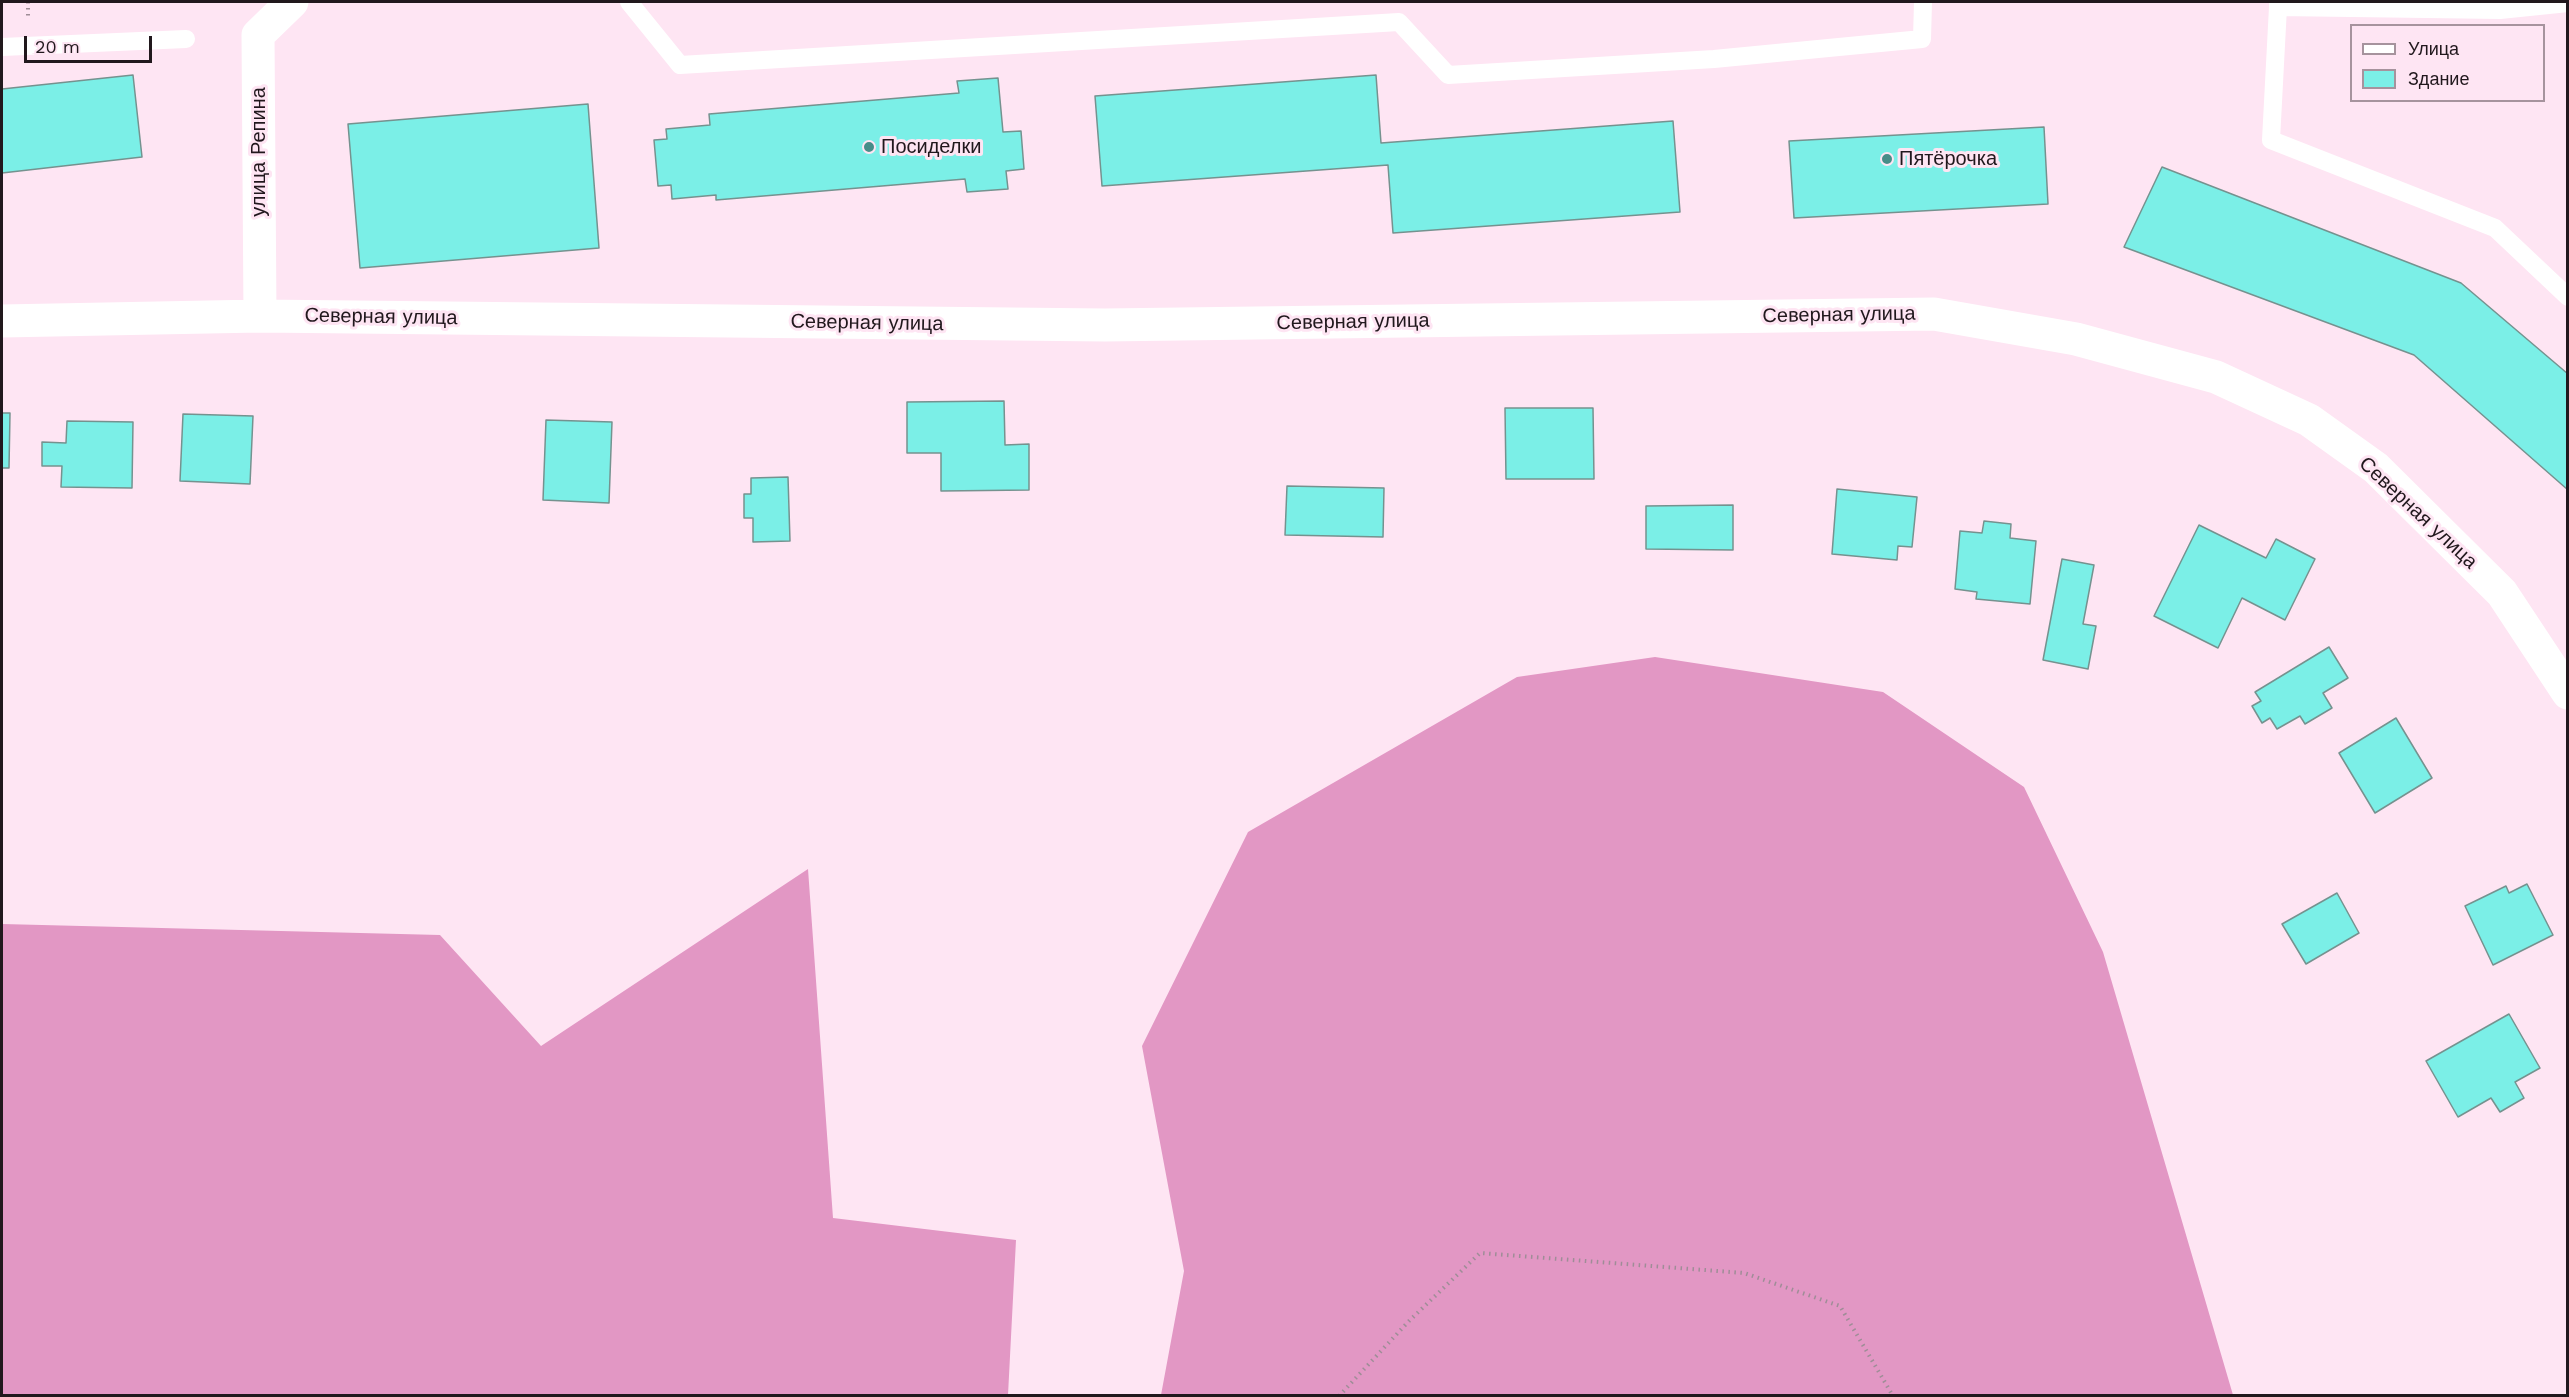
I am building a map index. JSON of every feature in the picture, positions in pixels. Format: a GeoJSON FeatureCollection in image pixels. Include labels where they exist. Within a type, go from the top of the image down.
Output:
{"type":"FeatureCollection","features":[{"type":"Feature","properties":{"kind":"street","name":"улица Репина"},"geometry":{"type":"LineString","coordinates":[[260,316],[258,35],[292,2]]}},
{"type":"Feature","properties":{"kind":"street","name":"Северная улица"},"geometry":{"type":"LineString","coordinates":[[2,321],[260,316],[1105,325],[1934,314],[2076,339],[2216,377],[2309,420],[2376,468],[2502,593],[2568,693]]}},
{"type":"Feature","properties":{"kind":"lane"},"geometry":{"type":"LineString","coordinates":[[629,2],[680,65],[1399,22],[1448,75],[1714,59],[1922,39],[1923,2]]}},
{"type":"Feature","properties":{"kind":"lane"},"geometry":{"type":"LineString","coordinates":[[2568,3],[2500,10],[2278,4],[2271,140],[2495,228],[2568,297]]}},
{"type":"Feature","properties":{"kind":"lane"},"geometry":{"type":"LineString","coordinates":[[2,47],[186,39]]}},
{"type":"Feature","properties":{"kind":"path"},"geometry":{"type":"LineString","coordinates":[[1339,1395],[1409,1321],[1480,1253],[1744,1273],[1840,1306],[1893,1395]]}},
{"type":"Feature","properties":{"kind":"shaded area"},"geometry":{"type":"Polygon","coordinates":[[[1655,657],[1883,692],[2024,787],[2103,952],[2233,1395],[1161,1395],[1184,1271],[1142,1046],[1248,832],[1517,677],[1655,657]]]}},
{"type":"Feature","properties":{"kind":"shaded area"},"geometry":{"type":"Polygon","coordinates":[[[808,869],[833,1218],[1016,1240],[1008,1395],[2,1395],[2,924],[440,935],[541,1046],[808,869]]]}},
{"type":"Feature","properties":{"kind":"building"},"geometry":{"type":"Polygon","coordinates":[[[133,75],[142,157],[2,173],[2,89],[133,75]]]}},
{"type":"Feature","properties":{"kind":"building"},"geometry":{"type":"Polygon","coordinates":[[[1376,75],[1381,143],[1673,121],[1680,212],[1393,233],[1388,165],[1102,186],[1095,96],[1376,75]]]}},
{"type":"Feature","properties":{"kind":"building"},"geometry":{"type":"Polygon","coordinates":[[[998,78],[1003,132],[1021,131],[1024,169],[1006,171],[1008,189],[967,192],[965,179],[716,200],[716,195],[672,199],[671,185],[658,186],[654,140],[667,139],[666,129],[710,125],[709,114],[959,93],[957,81],[998,78]]]}},
{"type":"Feature","properties":{"kind":"building"},"geometry":{"type":"Polygon","coordinates":[[[588,104],[599,248],[360,268],[348,124],[588,104]]]}},
{"type":"Feature","properties":{"kind":"building"},"geometry":{"type":"Polygon","coordinates":[[[2044,127],[2048,204],[1794,218],[1789,141],[2044,127]]]}},
{"type":"Feature","properties":{"kind":"building"},"geometry":{"type":"Polygon","coordinates":[[[2162,167],[2461,283],[2568,374],[2568,490],[2414,355],[2124,247],[2162,167]]]}},
{"type":"Feature","properties":{"kind":"building"},"geometry":{"type":"Polygon","coordinates":[[[1004,401],[1005,445],[1029,444],[1029,490],[941,491],[941,453],[907,453],[907,402],[1004,401]]]}},
{"type":"Feature","properties":{"kind":"building"},"geometry":{"type":"Polygon","coordinates":[[[1505,408],[1593,408],[1594,479],[1506,479],[1505,408]]]}},
{"type":"Feature","properties":{"kind":"building"},"geometry":{"type":"Polygon","coordinates":[[[2,413],[10,413],[9,468],[2,468],[2,413]]]}},
{"type":"Feature","properties":{"kind":"building"},"geometry":{"type":"Polygon","coordinates":[[[183,414],[253,416],[250,484],[180,481],[183,414]]]}},
{"type":"Feature","properties":{"kind":"building"},"geometry":{"type":"Polygon","coordinates":[[[546,420],[612,422],[609,503],[543,500],[546,420]]]}},
{"type":"Feature","properties":{"kind":"building"},"geometry":{"type":"Polygon","coordinates":[[[67,421],[133,422],[132,488],[61,487],[62,466],[42,466],[42,442],[66,443],[67,421]]]}},
{"type":"Feature","properties":{"kind":"building"},"geometry":{"type":"Polygon","coordinates":[[[788,477],[790,541],[753,542],[753,518],[744,518],[744,494],[751,494],[751,478],[788,477]]]}},
{"type":"Feature","properties":{"kind":"building"},"geometry":{"type":"Polygon","coordinates":[[[1287,486],[1384,488],[1383,537],[1285,535],[1287,486]]]}},
{"type":"Feature","properties":{"kind":"building"},"geometry":{"type":"Polygon","coordinates":[[[1837,489],[1917,497],[1912,547],[1898,546],[1897,560],[1832,554],[1837,489]]]}},
{"type":"Feature","properties":{"kind":"building"},"geometry":{"type":"Polygon","coordinates":[[[1733,505],[1733,550],[1646,549],[1646,506],[1733,505]]]}},
{"type":"Feature","properties":{"kind":"building"},"geometry":{"type":"Polygon","coordinates":[[[1984,521],[2011,524],[2010,538],[2036,541],[2030,604],[1976,599],[1977,592],[1955,589],[1960,531],[1982,533],[1984,521]]]}},
{"type":"Feature","properties":{"kind":"building"},"geometry":{"type":"Polygon","coordinates":[[[2199,525],[2266,558],[2276,539],[2315,559],[2285,620],[2242,598],[2218,648],[2154,616],[2199,525]]]}},
{"type":"Feature","properties":{"kind":"building"},"geometry":{"type":"Polygon","coordinates":[[[2062,559],[2094,565],[2083,624],[2096,626],[2088,669],[2043,660],[2062,559]]]}},
{"type":"Feature","properties":{"kind":"building"},"geometry":{"type":"Polygon","coordinates":[[[2329,647],[2348,678],[2323,693],[2332,708],[2305,724],[2300,716],[2277,729],[2270,718],[2262,723],[2252,706],[2261,701],[2255,692],[2329,647]]]}},
{"type":"Feature","properties":{"kind":"building"},"geometry":{"type":"Polygon","coordinates":[[[2396,718],[2432,778],[2375,813],[2339,753],[2396,718]]]}},
{"type":"Feature","properties":{"kind":"building"},"geometry":{"type":"Polygon","coordinates":[[[2527,884],[2553,935],[2493,965],[2465,906],[2506,886],[2509,893],[2527,884]]]}},
{"type":"Feature","properties":{"kind":"building"},"geometry":{"type":"Polygon","coordinates":[[[2337,893],[2359,933],[2306,964],[2282,924],[2337,893]]]}},
{"type":"Feature","properties":{"kind":"building"},"geometry":{"type":"Polygon","coordinates":[[[2509,1014],[2540,1068],[2515,1082],[2524,1098],[2500,1112],[2491,1098],[2458,1117],[2426,1061],[2509,1014]]]}},
{"type":"Feature","properties":{"kind":"place","name":"Посиделки"},"geometry":{"type":"Point","coordinates":[869,147]}},
{"type":"Feature","properties":{"kind":"place","name":"Пятёрочка"},"geometry":{"type":"Point","coordinates":[1887,159]}}]}
